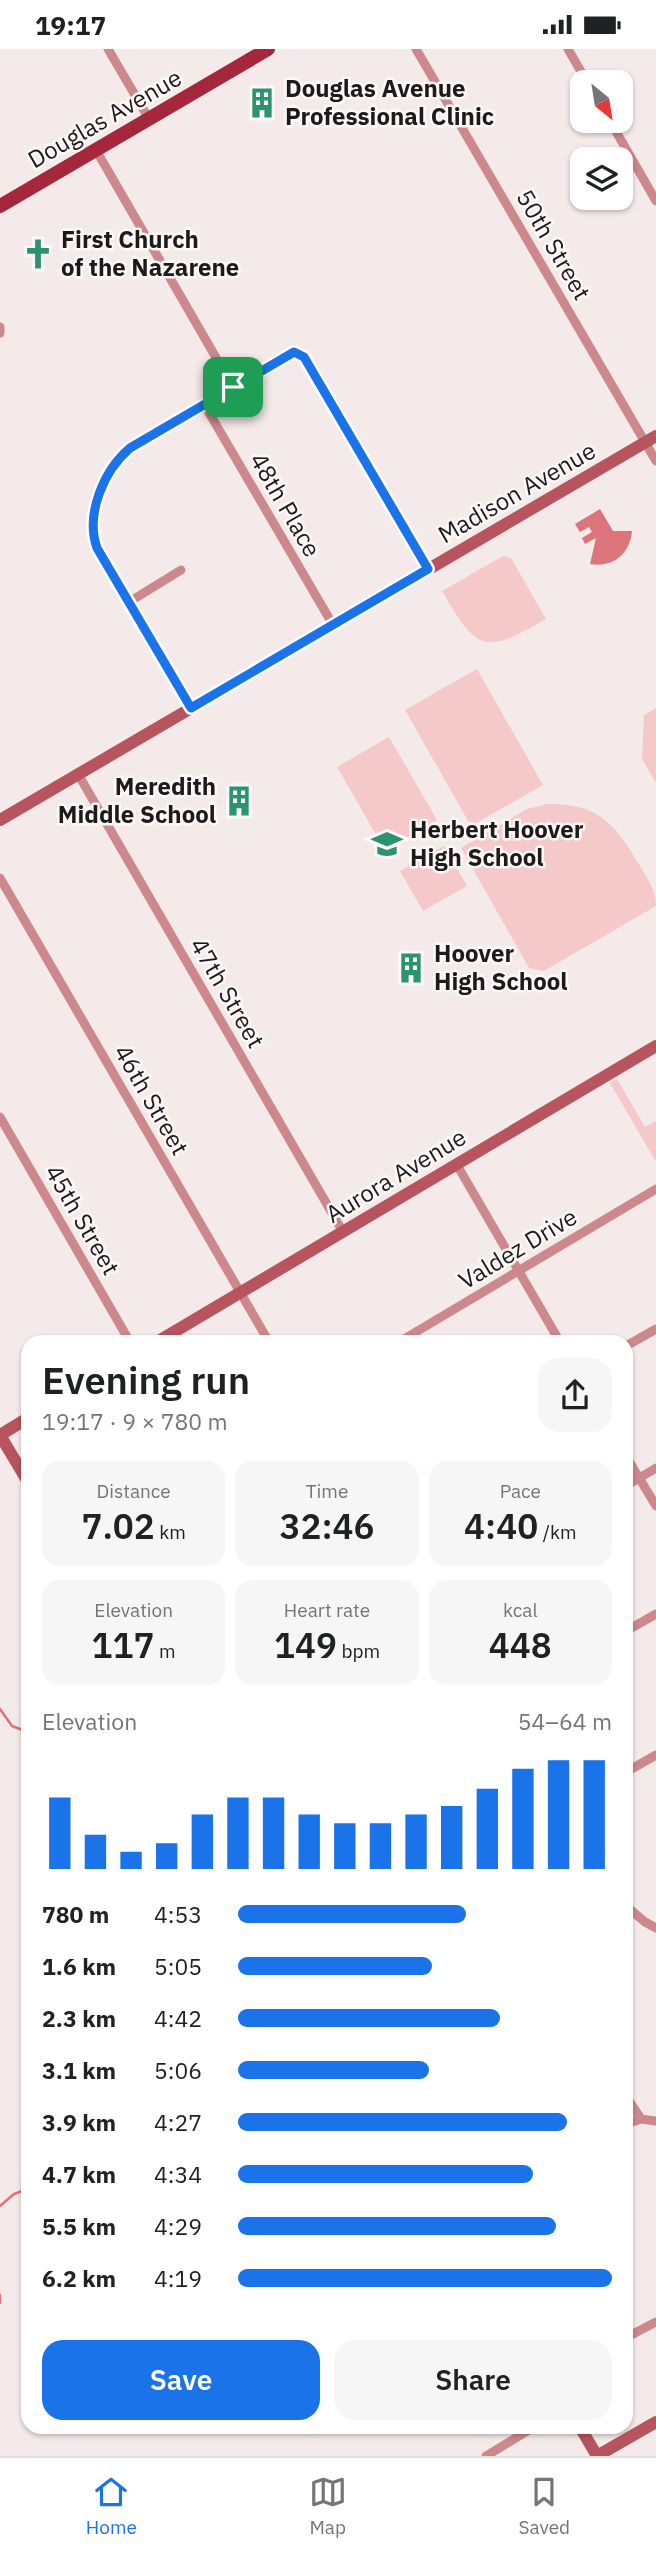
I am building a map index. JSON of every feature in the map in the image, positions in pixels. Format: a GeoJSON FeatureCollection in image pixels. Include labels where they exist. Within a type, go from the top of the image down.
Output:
{"type":"FeatureCollection","features":[{"type":"Feature","properties":{"kind":"main road","name":"Douglas Avenue"},"geometry":{"type":"LineString","coordinates":[[0,206],[268,49]]}},
{"type":"Feature","properties":{"kind":"street"},"geometry":{"type":"LineString","coordinates":[[108,49],[149,119]]}},
{"type":"Feature","properties":{"kind":"street","name":"50th Street"},"geometry":{"type":"LineString","coordinates":[[416,49],[650,439],[656,461]]}},
{"type":"Feature","properties":{"kind":"street"},"geometry":{"type":"LineString","coordinates":[[568,49],[580,70]]}},
{"type":"Feature","properties":{"kind":"street"},"geometry":{"type":"LineString","coordinates":[[617,133],[656,201]]}},
{"type":"Feature","properties":{"kind":"street"},"geometry":{"type":"LineString","coordinates":[[96,150],[233,387]]}},
{"type":"Feature","properties":{"kind":"street"},"geometry":{"type":"LineString","coordinates":[[0,327],[0,333]]}},
{"type":"Feature","properties":{"kind":"street"},"geometry":{"type":"LineString","coordinates":[[191,708],[97,548],[92,534],[92,521],[106,478],[117,459],[130,448],[204,404],[290,354],[298,352],[304,357],[428,569]]}},
{"type":"Feature","properties":{"kind":"street","name":"48th Place"},"geometry":{"type":"LineString","coordinates":[[204,404],[333,625]]}},
{"type":"Feature","properties":{"kind":"street","name":"Madison Avenue"},"geometry":{"type":"LineString","coordinates":[[0,820],[650,439]]}},
{"type":"Feature","properties":{"kind":"street"},"geometry":{"type":"LineString","coordinates":[[129,602],[181,570]]}},
{"type":"Feature","properties":{"kind":"street","name":"47th Street"},"geometry":{"type":"LineString","coordinates":[[78,774],[343,1232]]}},
{"type":"Feature","properties":{"kind":"street","name":"46th Street"},"geometry":{"type":"LineString","coordinates":[[0,878],[265,1335]]}},
{"type":"Feature","properties":{"kind":"street","name":"Aurora Avenue"},"geometry":{"type":"LineString","coordinates":[[169,1335],[656,1046]]}},
{"type":"Feature","properties":{"kind":"street","name":"45th Street"},"geometry":{"type":"LineString","coordinates":[[0,1117],[126,1335]]}},
{"type":"Feature","properties":{"kind":"street"},"geometry":{"type":"LineString","coordinates":[[457,1165],[556,1335]]}},
{"type":"Feature","properties":{"kind":"street","name":"Valdez Drive"},"geometry":{"type":"LineString","coordinates":[[411,1335],[656,1189]]}},
{"type":"Feature","properties":{"kind":"street"},"geometry":{"type":"LineString","coordinates":[[633,1342],[656,1329]]}},
{"type":"Feature","properties":{"kind":"street"},"geometry":{"type":"LineString","coordinates":[[21,1422],[0,1435],[21,1470]]}},
{"type":"Feature","properties":{"kind":"street"},"geometry":{"type":"LineString","coordinates":[[633,1468],[656,1506]]}},
{"type":"Feature","properties":{"kind":"street"},"geometry":{"type":"LineString","coordinates":[[633,1482],[656,1468]]}},
{"type":"Feature","properties":{"kind":"street"},"geometry":{"type":"LineString","coordinates":[[633,1627],[656,1614]]}},
{"type":"Feature","properties":{"kind":"street"},"geometry":{"type":"LineString","coordinates":[[633,1768],[656,1755]]}},
{"type":"Feature","properties":{"kind":"street"},"geometry":{"type":"LineString","coordinates":[[633,1912],[656,1928]]}},
{"type":"Feature","properties":{"kind":"street"},"geometry":{"type":"LineString","coordinates":[[633,2107],[641,2119]]}},
{"type":"Feature","properties":{"kind":"street"},"geometry":{"type":"LineString","coordinates":[[633,2122],[656,2120]]}},
{"type":"Feature","properties":{"kind":"street"},"geometry":{"type":"LineString","coordinates":[[633,2333],[656,2322]]}},
{"type":"Feature","properties":{"kind":"street"},"geometry":{"type":"LineString","coordinates":[[584,2434],[597,2456],[656,2422]]}},
{"type":"Feature","properties":{"kind":"street"},"geometry":{"type":"LineString","coordinates":[[486,2456],[522,2434]]}},
{"type":"Feature","properties":{"kind":"shaded area"},"geometry":{"type":"Polygon","coordinates":[[[600,509],[613,531],[632,531],[628,546],[619,558],[598,565],[590,564],[596,538],[585,544],[582,538],[592,532],[589,527],[580,532],[575,524],[600,509]]]}},
{"type":"Feature","properties":{"kind":"shaded area"},"geometry":{"type":"Polygon","coordinates":[[[503,556],[511,558],[546,619],[509,638],[496,642],[485,641],[465,626],[442,591],[503,556]]]}},
{"type":"Feature","properties":{"kind":"shaded area"},"geometry":{"type":"Polygon","coordinates":[[[477,669],[543,785],[471,826],[405,710],[477,669]]]}},
{"type":"Feature","properties":{"kind":"shaded area"},"geometry":{"type":"Polygon","coordinates":[[[656,708],[656,783],[642,759],[644,715],[656,708]]]}},
{"type":"Feature","properties":{"kind":"shaded area"},"geometry":{"type":"Polygon","coordinates":[[[389,737],[437,820],[385,850],[337,767],[389,737]]]}},
{"type":"Feature","properties":{"kind":"shaded area"},"geometry":{"type":"Polygon","coordinates":[[[547,804],[580,807],[593,812],[614,828],[649,881],[656,906],[544,971],[529,968],[461,848],[527,809],[547,804]]]}},
{"type":"Feature","properties":{"kind":"shaded area"},"geometry":{"type":"Polygon","coordinates":[[[444,846],[467,886],[423,911],[400,871],[444,846]]]}},
{"type":"Feature","properties":{"kind":"shaded area"},"geometry":{"type":"Polygon","coordinates":[[[617,1079],[645,1127],[656,1121],[656,1162],[610,1083],[617,1079]]]}},
{"type":"Feature","properties":{"kind":"waterway"},"geometry":{"type":"LineString","coordinates":[[0,1709],[12,1726],[21,1729]]}},
{"type":"Feature","properties":{"kind":"waterway"},"geometry":{"type":"LineString","coordinates":[[0,2206],[21,2192]]}},
{"type":"Feature","properties":{"kind":"waterway"},"geometry":{"type":"LineString","coordinates":[[0,2295],[0,2303]]}},
{"type":"Feature","properties":{"kind":"place","name":"Douglas Avenue Professional Clinic"},"geometry":{"type":"Point","coordinates":[262,103]}},
{"type":"Feature","properties":{"kind":"place","name":"First Church of the Nazarene"},"geometry":{"type":"Point","coordinates":[38,254]}},
{"type":"Feature","properties":{"kind":"place","name":"Meredith Middle School"},"geometry":{"type":"Point","coordinates":[239,801]}},
{"type":"Feature","properties":{"kind":"place","name":"Herbert Hoover High School"},"geometry":{"type":"Point","coordinates":[387,844]}},
{"type":"Feature","properties":{"kind":"place","name":"Hoover High School"},"geometry":{"type":"Point","coordinates":[411,968]}},
{"type":"Feature","properties":{"kind":"route"},"geometry":{"type":"LineString","coordinates":[[294,352],[301,354],[428,569],[191,708],[97,548],[92,534],[92,521],[106,478],[117,459],[130,448],[233,387],[294,352]]}}]}
